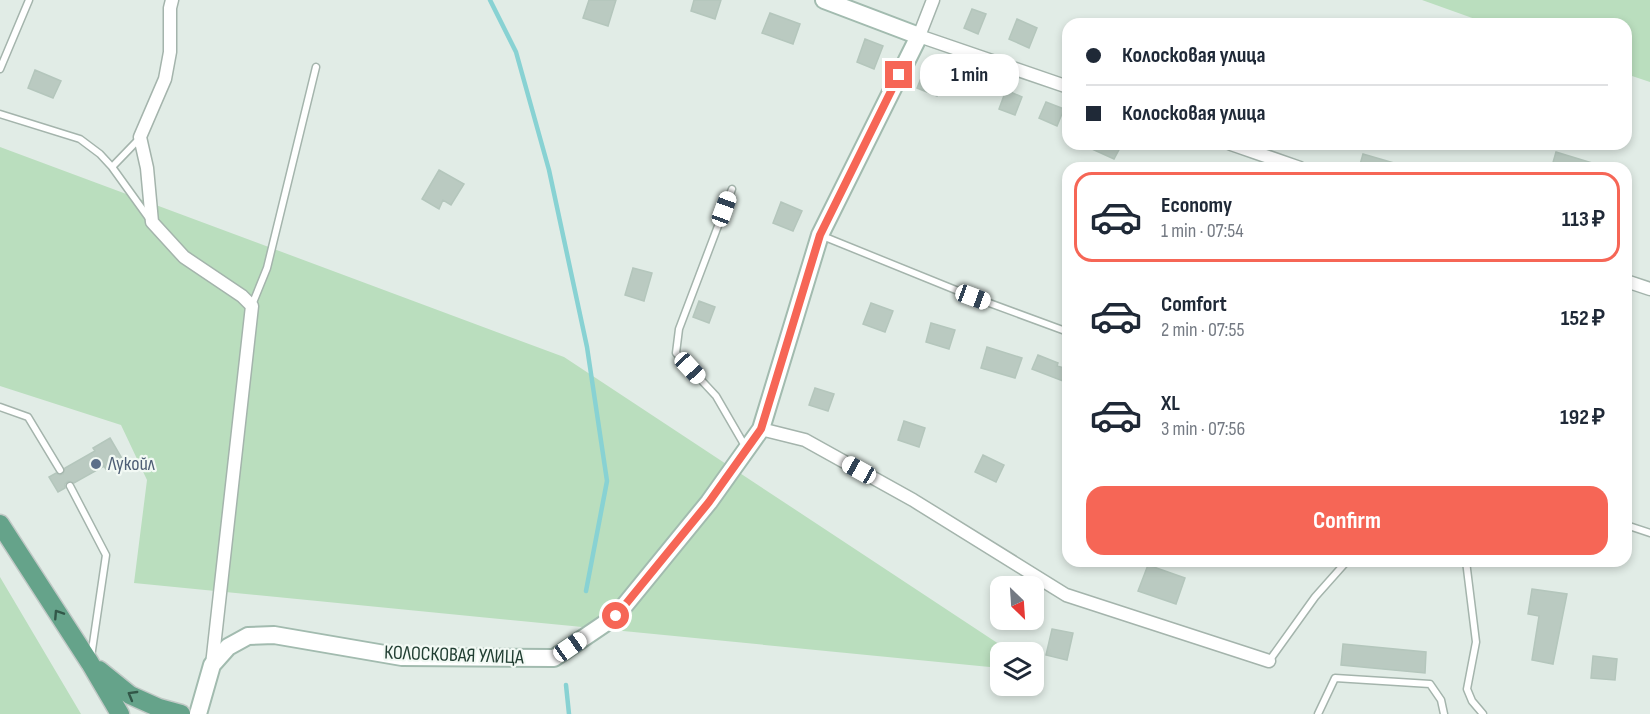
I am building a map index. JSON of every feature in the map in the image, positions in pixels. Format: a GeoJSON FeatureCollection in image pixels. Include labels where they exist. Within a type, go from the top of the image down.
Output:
{"type":"FeatureCollection","features":[{"type":"Feature","properties":{"kind":"main road"},"geometry":{"type":"LineString","coordinates":[[0,524],[90,663],[120,714]]}},
{"type":"Feature","properties":{"kind":"main road"},"geometry":{"type":"LineString","coordinates":[[90,663],[130,695],[159,708],[181,714]]}},
{"type":"Feature","properties":{"kind":"street"},"geometry":{"type":"LineString","coordinates":[[172,0],[170,52],[165,79],[140,137],[147,168],[152,222],[184,257],[242,296],[252,306]]}},
{"type":"Feature","properties":{"kind":"street"},"geometry":{"type":"LineString","coordinates":[[824,0],[919,36],[1062,85]]}},
{"type":"Feature","properties":{"kind":"street"},"geometry":{"type":"LineString","coordinates":[[919,36],[933,0]]}},
{"type":"Feature","properties":{"kind":"street","name":"КОЛОСКОВАЯ УЛИЦА"},"geometry":{"type":"LineString","coordinates":[[212,665],[228,647],[248,636],[274,634],[402,657],[554,658],[616,616],[709,502],[761,429],[820,235],[919,36]]}},
{"type":"Feature","properties":{"kind":"street"},"geometry":{"type":"LineString","coordinates":[[1248,150],[1283,162]]}},
{"type":"Feature","properties":{"kind":"street"},"geometry":{"type":"LineString","coordinates":[[1632,283],[1650,289]]}},
{"type":"Feature","properties":{"kind":"street","name":"КОЛОСКОВАЯ УЛИЦА"},"geometry":{"type":"LineString","coordinates":[[198,714],[212,665],[252,306]]}},
{"type":"Feature","properties":{"kind":"street"},"geometry":{"type":"LineString","coordinates":[[761,429],[805,440],[913,500],[1066,595],[1269,661]]}},
{"type":"Feature","properties":{"kind":"lane"},"geometry":{"type":"LineString","coordinates":[[0,69],[28,0]]}},
{"type":"Feature","properties":{"kind":"lane"},"geometry":{"type":"LineString","coordinates":[[252,306],[267,268],[316,67]]}},
{"type":"Feature","properties":{"kind":"lane"},"geometry":{"type":"LineString","coordinates":[[0,114],[80,139],[100,154],[112,167],[152,222]]}},
{"type":"Feature","properties":{"kind":"lane"},"geometry":{"type":"LineString","coordinates":[[112,167],[140,137]]}},
{"type":"Feature","properties":{"kind":"lane"},"geometry":{"type":"LineString","coordinates":[[732,189],[679,329],[676,353],[716,396],[746,450]]}},
{"type":"Feature","properties":{"kind":"lane"},"geometry":{"type":"LineString","coordinates":[[820,235],[973,297],[1062,330]]}},
{"type":"Feature","properties":{"kind":"lane"},"geometry":{"type":"LineString","coordinates":[[0,407],[28,417],[60,470]]}},
{"type":"Feature","properties":{"kind":"lane"},"geometry":{"type":"LineString","coordinates":[[70,486],[106,555],[90,663]]}},
{"type":"Feature","properties":{"kind":"lane"},"geometry":{"type":"LineString","coordinates":[[1632,527],[1650,533]]}},
{"type":"Feature","properties":{"kind":"lane"},"geometry":{"type":"LineString","coordinates":[[1269,661],[1315,597],[1342,567]]}},
{"type":"Feature","properties":{"kind":"lane"},"geometry":{"type":"LineString","coordinates":[[1467,567],[1476,642],[1467,688],[1472,701],[1483,714]]}},
{"type":"Feature","properties":{"kind":"lane"},"geometry":{"type":"LineString","coordinates":[[1318,714],[1335,678],[1430,684],[1441,700],[1444,714]]}},
{"type":"Feature","properties":{"kind":"green space"},"geometry":{"type":"Polygon","coordinates":[[[1422,0],[1650,0],[1650,82],[1632,76],[1632,18],[1472,18],[1422,0]]]}},
{"type":"Feature","properties":{"kind":"green space"},"geometry":{"type":"Polygon","coordinates":[[[0,147],[564,357],[996,642],[990,642],[990,667],[134,583],[147,480],[121,425],[0,386],[0,147]]]}},
{"type":"Feature","properties":{"kind":"green space"},"geometry":{"type":"Polygon","coordinates":[[[0,577],[81,714],[0,714],[0,577]]]}},
{"type":"Feature","properties":{"kind":"building"},"geometry":{"type":"Polygon","coordinates":[[[589,0],[616,0],[608,26],[583,18],[589,0]]]}},
{"type":"Feature","properties":{"kind":"building"},"geometry":{"type":"Polygon","coordinates":[[[694,0],[721,0],[715,19],[691,11],[694,0]]]}},
{"type":"Feature","properties":{"kind":"building"},"geometry":{"type":"Polygon","coordinates":[[[972,9],[986,14],[978,34],[964,28],[972,9]]]}},
{"type":"Feature","properties":{"kind":"building"},"geometry":{"type":"Polygon","coordinates":[[[770,13],[800,24],[793,44],[762,33],[770,13]]]}},
{"type":"Feature","properties":{"kind":"building"},"geometry":{"type":"Polygon","coordinates":[[[1017,19],[1037,28],[1029,48],[1009,39],[1017,19]]]}},
{"type":"Feature","properties":{"kind":"building"},"geometry":{"type":"Polygon","coordinates":[[[865,39],[883,46],[874,69],[857,62],[865,39]]]}},
{"type":"Feature","properties":{"kind":"building"},"geometry":{"type":"Polygon","coordinates":[[[926,66],[946,74],[937,96],[917,88],[926,66]]]}},
{"type":"Feature","properties":{"kind":"building"},"geometry":{"type":"Polygon","coordinates":[[[35,70],[61,81],[53,98],[28,88],[35,70]]]}},
{"type":"Feature","properties":{"kind":"building"},"geometry":{"type":"Polygon","coordinates":[[[1006,90],[1022,97],[1015,115],[999,109],[1006,90]]]}},
{"type":"Feature","properties":{"kind":"building"},"geometry":{"type":"Polygon","coordinates":[[[1046,102],[1062,108],[1057,126],[1039,118],[1046,102]]]}},
{"type":"Feature","properties":{"kind":"building"},"geometry":{"type":"Polygon","coordinates":[[[1094,150],[1119,150],[1114,159],[1094,150]]]}},
{"type":"Feature","properties":{"kind":"building"},"geometry":{"type":"Polygon","coordinates":[[[1556,152],[1589,162],[1553,162],[1556,152]]]}},
{"type":"Feature","properties":{"kind":"building"},"geometry":{"type":"Polygon","coordinates":[[[1363,154],[1391,162],[1361,162],[1363,154]]]}},
{"type":"Feature","properties":{"kind":"building"},"geometry":{"type":"Polygon","coordinates":[[[439,170],[464,184],[451,205],[443,200],[439,209],[422,199],[439,170]]]}},
{"type":"Feature","properties":{"kind":"building"},"geometry":{"type":"Polygon","coordinates":[[[781,202],[802,211],[793,231],[773,223],[781,202]]]}},
{"type":"Feature","properties":{"kind":"building"},"geometry":{"type":"Polygon","coordinates":[[[633,268],[652,273],[644,301],[625,295],[633,268]]]}},
{"type":"Feature","properties":{"kind":"building"},"geometry":{"type":"Polygon","coordinates":[[[699,301],[715,307],[709,323],[693,317],[699,301]]]}},
{"type":"Feature","properties":{"kind":"building"},"geometry":{"type":"Polygon","coordinates":[[[871,303],[893,311],[885,332],[863,324],[871,303]]]}},
{"type":"Feature","properties":{"kind":"building"},"geometry":{"type":"Polygon","coordinates":[[[931,323],[955,330],[949,349],[926,342],[931,323]]]}},
{"type":"Feature","properties":{"kind":"building"},"geometry":{"type":"Polygon","coordinates":[[[987,347],[1022,358],[1015,378],[981,368],[987,347]]]}},
{"type":"Feature","properties":{"kind":"building"},"geometry":{"type":"Polygon","coordinates":[[[1038,355],[1058,363],[1057,366],[1062,367],[1062,381],[1032,369],[1038,355]]]}},
{"type":"Feature","properties":{"kind":"building"},"geometry":{"type":"Polygon","coordinates":[[[815,388],[834,394],[828,411],[809,405],[815,388]]]}},
{"type":"Feature","properties":{"kind":"building"},"geometry":{"type":"Polygon","coordinates":[[[904,421],[925,428],[919,447],[898,440],[904,421]]]}},
{"type":"Feature","properties":{"kind":"building","name":"Лукойл"},"geometry":{"type":"Polygon","coordinates":[[[110,438],[124,462],[107,471],[104,466],[74,483],[68,481],[65,488],[58,492],[49,477],[56,473],[63,474],[65,468],[95,451],[93,448],[110,438]]]}},
{"type":"Feature","properties":{"kind":"building"},"geometry":{"type":"Polygon","coordinates":[[[983,455],[1004,465],[996,482],[975,472],[983,455]]]}},
{"type":"Feature","properties":{"kind":"building"},"geometry":{"type":"Polygon","coordinates":[[[1147,567],[1154,567],[1185,578],[1176,604],[1138,591],[1147,567]]]}},
{"type":"Feature","properties":{"kind":"building"},"geometry":{"type":"Polygon","coordinates":[[[1532,589],[1567,594],[1553,664],[1532,660],[1539,616],[1528,614],[1532,589]]]}},
{"type":"Feature","properties":{"kind":"building"},"geometry":{"type":"Polygon","coordinates":[[[1052,629],[1073,633],[1067,660],[1046,655],[1052,629]]]}},
{"type":"Feature","properties":{"kind":"building"},"geometry":{"type":"Polygon","coordinates":[[[1343,644],[1426,652],[1425,673],[1341,665],[1343,644]]]}},
{"type":"Feature","properties":{"kind":"building"},"geometry":{"type":"Polygon","coordinates":[[[1593,656],[1617,659],[1615,680],[1591,678],[1593,656]]]}},
{"type":"Feature","properties":{"kind":"waterway"},"geometry":{"type":"LineString","coordinates":[[490,0],[516,52],[549,170],[587,347],[607,481],[586,591]]}},
{"type":"Feature","properties":{"kind":"waterway"},"geometry":{"type":"LineString","coordinates":[[566,685],[569,714]]}},
{"type":"Feature","properties":{"kind":"place","name":"Лукойл"},"geometry":{"type":"Point","coordinates":[96,464]}},
{"type":"Feature","properties":{"kind":"route"},"geometry":{"type":"LineString","coordinates":[[616,616],[709,502],[761,429],[820,235],[899,75]]}}]}
